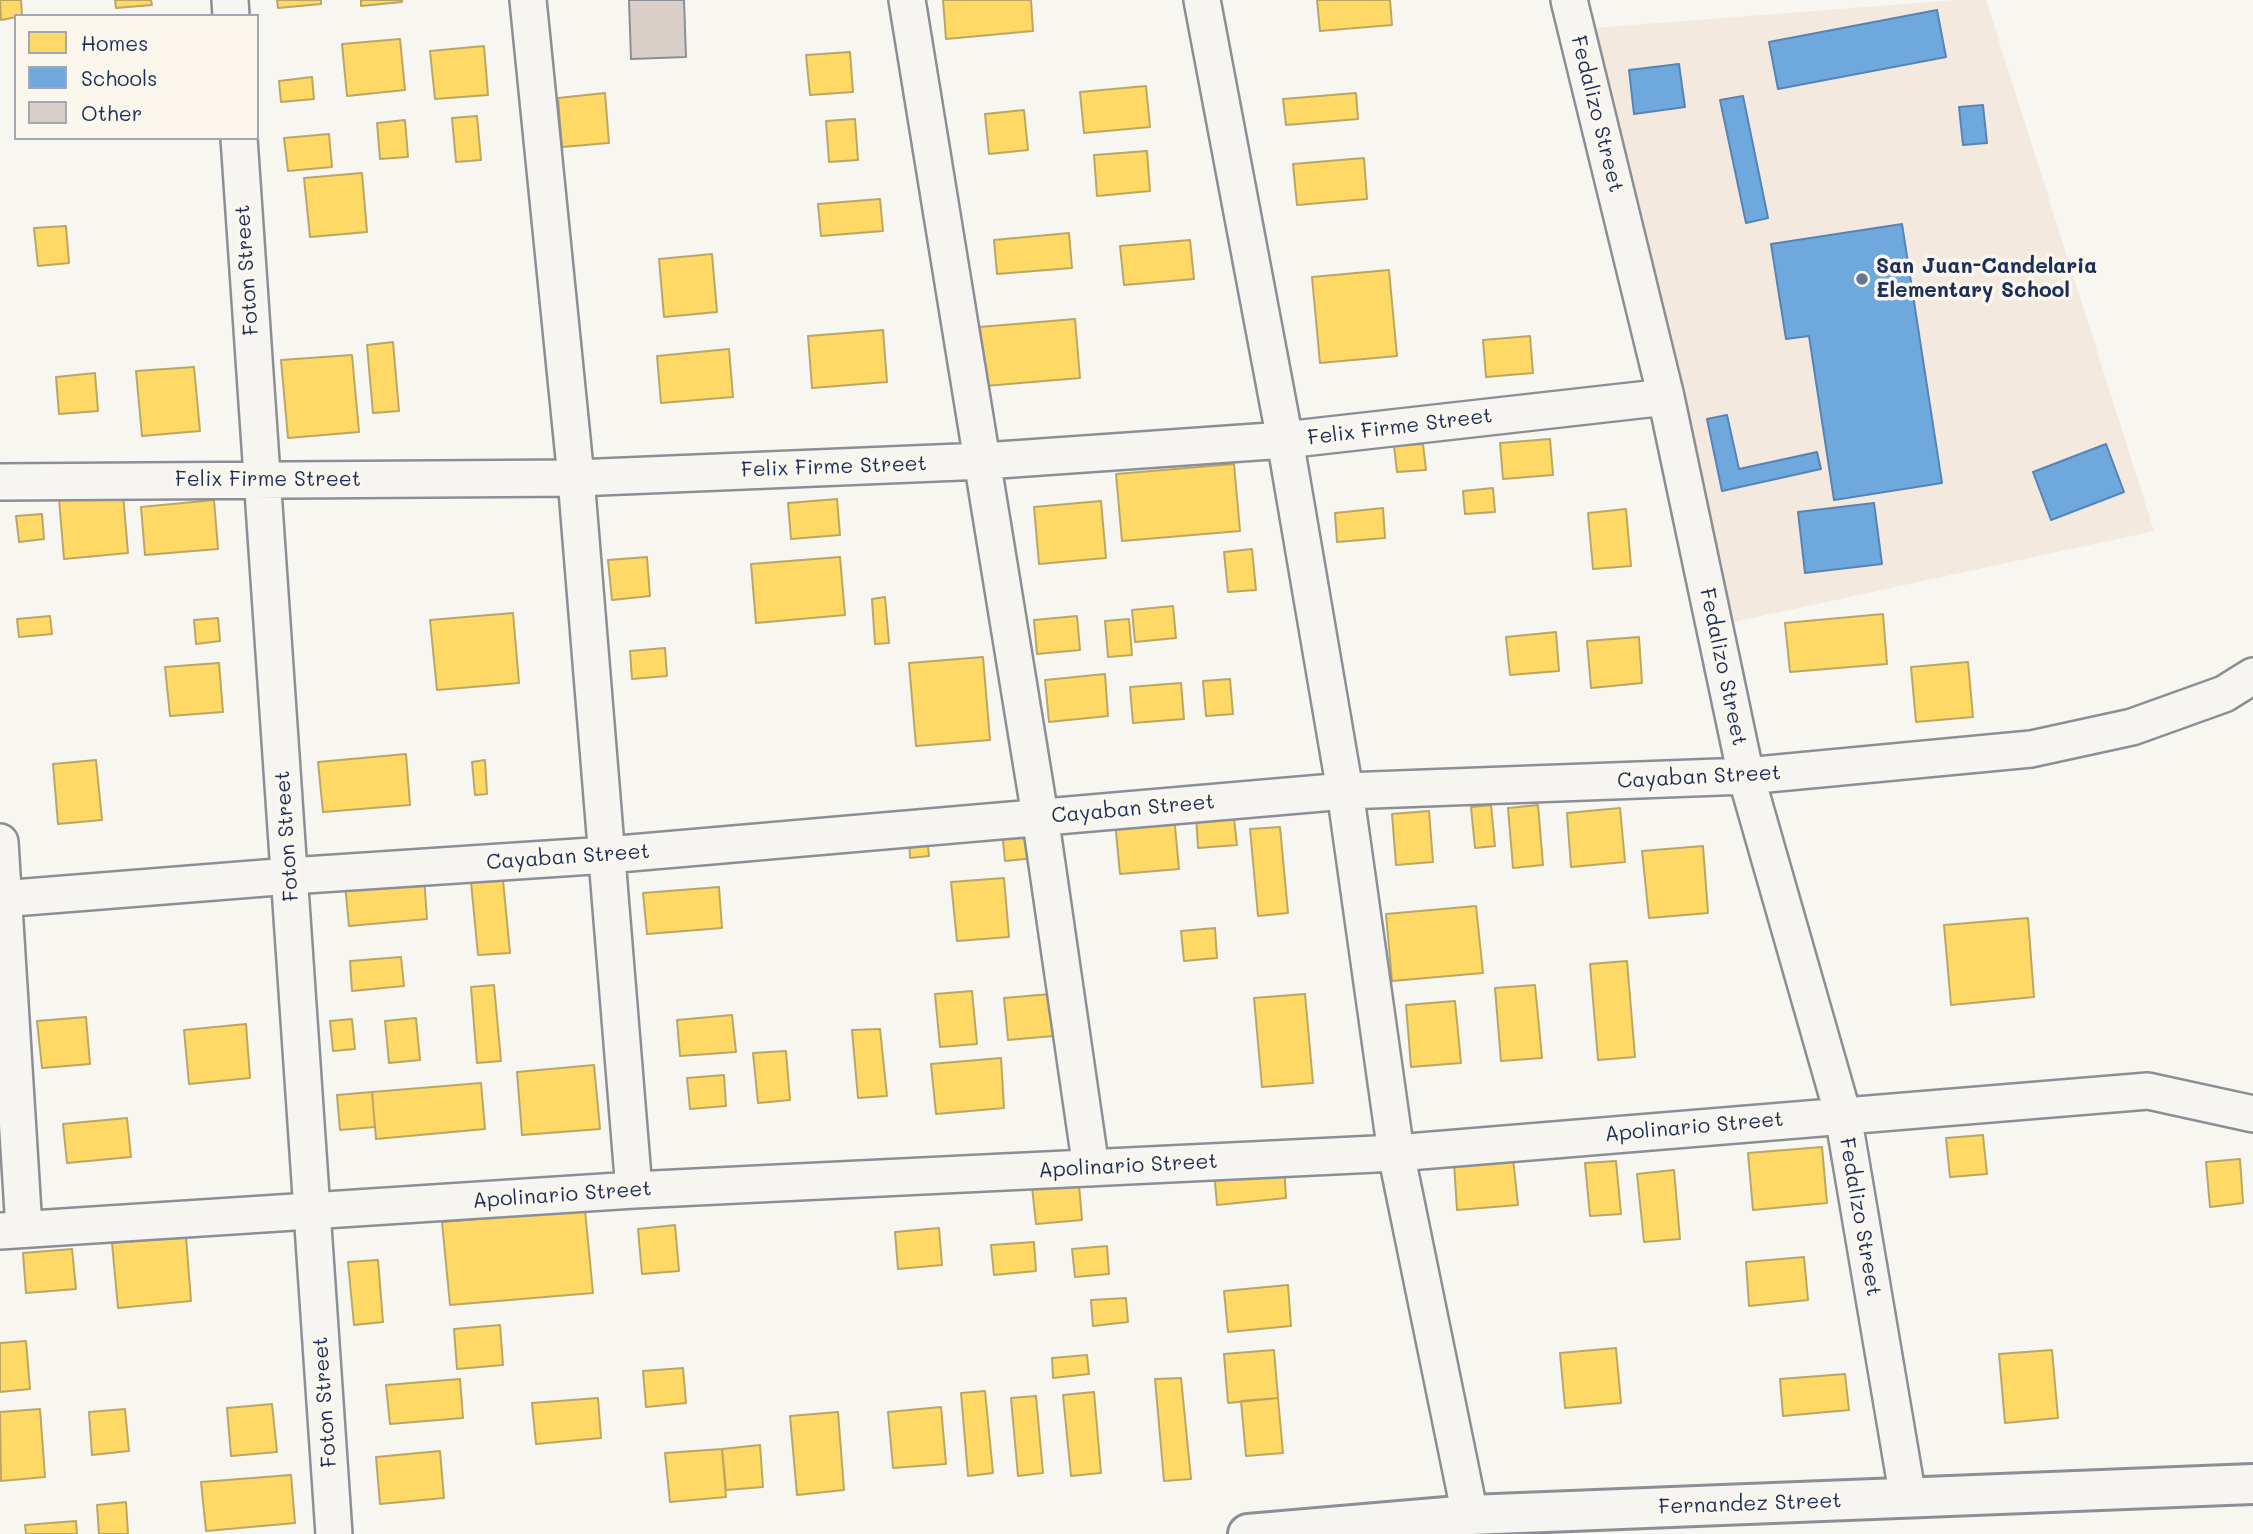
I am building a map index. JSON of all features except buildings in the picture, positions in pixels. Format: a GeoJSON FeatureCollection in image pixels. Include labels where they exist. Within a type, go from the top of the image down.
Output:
{"type":"FeatureCollection","features":[{"type":"Feature","properties":{"kind":"street"},"geometry":{"type":"LineString","coordinates":[[528,0],[576,478],[634,1190]]}},
{"type":"Feature","properties":{"kind":"street"},"geometry":{"type":"LineString","coordinates":[[907,0],[1040,816],[1091,1168]]}},
{"type":"Feature","properties":{"kind":"street"},"geometry":{"type":"LineString","coordinates":[[1202,0],[1285,440],[1345,791],[1396,1153],[1470,1515]]}},
{"type":"Feature","properties":{"kind":"street","name":"Fedalizo Street"},"geometry":{"type":"LineString","coordinates":[[1569,0],[1666,397],[1746,776],[1843,1115],[1908,1498]]}},
{"type":"Feature","properties":{"kind":"street","name":"Foton Street"},"geometry":{"type":"LineString","coordinates":[[239,140],[334,1534]]}},
{"type":"Feature","properties":{"kind":"street","name":"Felix Firme Street"},"geometry":{"type":"LineString","coordinates":[[0,482],[576,478],[984,461],[1285,440],[1666,397]]}},
{"type":"Feature","properties":{"kind":"street","name":"Cayaban Street"},"geometry":{"type":"LineString","coordinates":[[3,899],[607,855],[1345,791],[1746,776],[2031,750],[2132,727],[2224,694],[2253,676]]}},
{"type":"Feature","properties":{"kind":"street"},"geometry":{"type":"LineString","coordinates":[[0,842],[12,1230]]}},
{"type":"Feature","properties":{"kind":"street","name":"Apolinario Street"},"geometry":{"type":"LineString","coordinates":[[12,1230],[634,1190],[1396,1153],[2148,1091],[2253,1114]]}},
{"type":"Feature","properties":{"kind":"street","name":"Fernandez Street"},"geometry":{"type":"LineString","coordinates":[[1248,1534],[1470,1515],[2253,1484]]}},
{"type":"Feature","properties":{"kind":"shaded area","name":"San Juan-Candelaria Elementary School"},"geometry":{"type":"Polygon","coordinates":[[[1956,0],[1986,0],[2154,531],[1729,623],[1593,28],[1956,0]]]}},
{"type":"Feature","properties":{"kind":"place","name":"San Juan-Candelaria Elementary School"},"geometry":{"type":"Point","coordinates":[1862,279]}}]}
